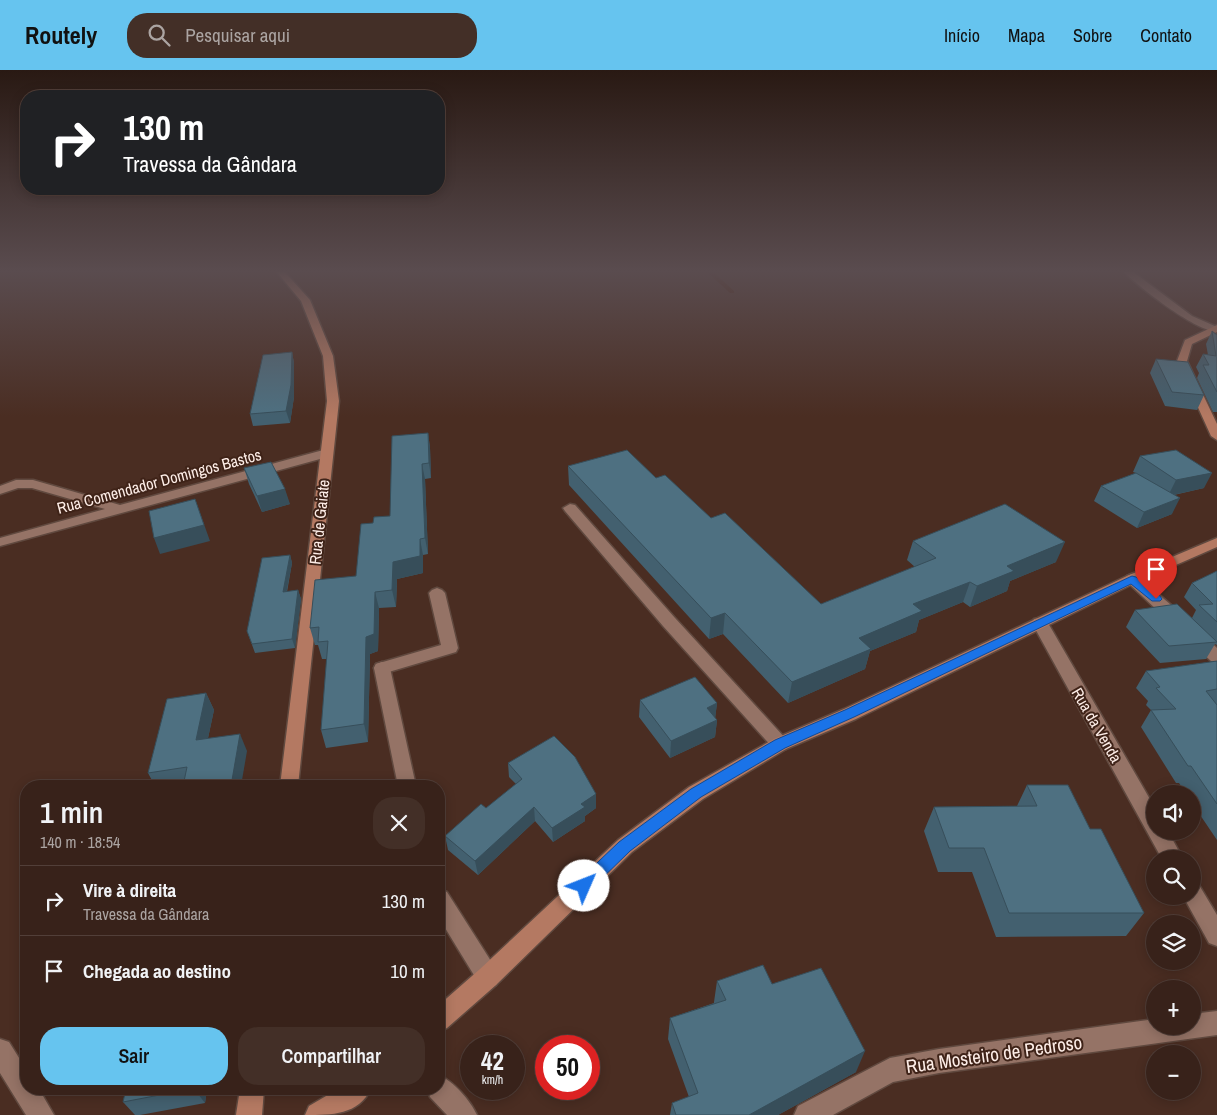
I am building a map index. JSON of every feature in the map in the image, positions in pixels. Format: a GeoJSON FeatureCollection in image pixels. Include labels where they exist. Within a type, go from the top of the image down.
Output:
{"type":"FeatureCollection","features":[{"type":"Feature","properties":{"kind":"main road","name":"Rua de Gaiate"},"geometry":{"type":"LineString","coordinates":[[290,780],[333,401],[328,356],[313,320]]}},
{"type":"Feature","properties":{"kind":"main road"},"geometry":{"type":"LineString","coordinates":[[1216,329],[1188,342],[1182,361],[1217,436]]}},
{"type":"Feature","properties":{"kind":"main road"},"geometry":{"type":"LineString","coordinates":[[445,1015],[488,977],[625,846],[696,793],[780,744],[850,714],[1132,579],[1217,542]]}},
{"type":"Feature","properties":{"kind":"main road"},"geometry":{"type":"LineString","coordinates":[[249,1115],[251,1095]]}},
{"type":"Feature","properties":{"kind":"main road"},"geometry":{"type":"LineString","coordinates":[[318,1115],[350,1095]]}},
{"type":"Feature","properties":{"kind":"street"},"geometry":{"type":"LineString","coordinates":[[1193,320],[1216,329]]}},
{"type":"Feature","properties":{"kind":"street","name":"Rua Comendador Domingos Bastos"},"geometry":{"type":"LineString","coordinates":[[0,542],[327,453]]}},
{"type":"Feature","properties":{"kind":"street"},"geometry":{"type":"LineString","coordinates":[[0,490],[16,484],[34,484],[121,509]]}},
{"type":"Feature","properties":{"kind":"street"},"geometry":{"type":"LineString","coordinates":[[570,508],[669,622],[780,744]]}},
{"type":"Feature","properties":{"kind":"street"},"geometry":{"type":"LineString","coordinates":[[1132,579],[1217,657]]}},
{"type":"Feature","properties":{"kind":"street"},"geometry":{"type":"LineString","coordinates":[[406,780],[382,668],[450,648],[437,593]]}},
{"type":"Feature","properties":{"kind":"street","name":"Rua da Venda"},"geometry":{"type":"LineString","coordinates":[[1040,623],[1146,810]]}},
{"type":"Feature","properties":{"kind":"street"},"geometry":{"type":"LineString","coordinates":[[1199,905],[1217,936]]}},
{"type":"Feature","properties":{"kind":"street"},"geometry":{"type":"LineString","coordinates":[[445,909],[488,977]]}},
{"type":"Feature","properties":{"kind":"street","name":"Rua Mosteiro de Pedroso"},"geometry":{"type":"LineString","coordinates":[[1201,1025],[1217,1023]]}},
{"type":"Feature","properties":{"kind":"street","name":"Rua Mosteiro de Pedroso"},"geometry":{"type":"LineString","coordinates":[[807,1115],[890,1070],[939,1061],[1146,1032]]}},
{"type":"Feature","properties":{"kind":"street"},"geometry":{"type":"LineString","coordinates":[[0,1051],[20,1082]]}},
{"type":"Feature","properties":{"kind":"street"},"geometry":{"type":"LineString","coordinates":[[445,1094],[464,1115]]}},
{"type":"Feature","properties":{"kind":"street"},"geometry":{"type":"LineString","coordinates":[[28,1095],[41,1115]]}},
{"type":"Feature","properties":{"kind":"building"},"geometry":{"type":"Polygon","coordinates":[[[1212,331],[1217,335],[1217,392],[1203,365],[1209,365],[1203,354],[1216,356],[1212,331]]]}},
{"type":"Feature","properties":{"kind":"building"},"geometry":{"type":"Polygon","coordinates":[[[292,352],[291,385],[286,411],[250,414],[263,355],[292,352]]]}},
{"type":"Feature","properties":{"kind":"building"},"geometry":{"type":"Polygon","coordinates":[[[1156,359],[1188,362],[1204,395],[1172,392],[1156,359]]]}},
{"type":"Feature","properties":{"kind":"building"},"geometry":{"type":"Polygon","coordinates":[[[428,433],[429,463],[422,464],[425,538],[420,539],[420,556],[393,562],[392,590],[375,592],[374,634],[366,637],[364,724],[321,730],[328,641],[318,642],[319,627],[310,628],[315,580],[356,576],[361,524],[373,523],[374,517],[390,516],[392,436],[428,433]]]}},
{"type":"Feature","properties":{"kind":"building"},"geometry":{"type":"Polygon","coordinates":[[[627,450],[656,478],[665,475],[711,518],[725,513],[821,604],[936,558],[913,541],[1005,504],[1065,542],[1007,566],[1014,571],[977,586],[970,582],[913,604],[922,611],[859,638],[871,649],[792,682],[725,613],[711,618],[568,466],[627,450]]]}},
{"type":"Feature","properties":{"kind":"building"},"geometry":{"type":"Polygon","coordinates":[[[1176,450],[1212,473],[1176,480],[1140,456],[1176,450]]]}},
{"type":"Feature","properties":{"kind":"building"},"geometry":{"type":"Polygon","coordinates":[[[271,462],[285,489],[257,496],[244,468],[271,462]]]}},
{"type":"Feature","properties":{"kind":"building"},"geometry":{"type":"Polygon","coordinates":[[[1136,473],[1180,498],[1144,512],[1101,486],[1136,473]]]}},
{"type":"Feature","properties":{"kind":"building"},"geometry":{"type":"Polygon","coordinates":[[[195,499],[204,525],[154,538],[149,511],[195,499]]]}},
{"type":"Feature","properties":{"kind":"building"},"geometry":{"type":"Polygon","coordinates":[[[290,555],[283,592],[298,590],[292,639],[252,644],[247,631],[262,558],[290,555]]]}},
{"type":"Feature","properties":{"kind":"building"},"geometry":{"type":"Polygon","coordinates":[[[1217,571],[1217,622],[1199,605],[1213,604],[1192,583],[1217,571]]]}},
{"type":"Feature","properties":{"kind":"building"},"geometry":{"type":"Polygon","coordinates":[[[1177,604],[1217,642],[1169,646],[1135,610],[1177,604]]]}},
{"type":"Feature","properties":{"kind":"building"},"geometry":{"type":"Polygon","coordinates":[[[1217,661],[1217,689],[1206,691],[1217,705],[1217,804],[1191,766],[1188,766],[1151,710],[1176,709],[1156,688],[1160,687],[1146,671],[1217,661]]]}},
{"type":"Feature","properties":{"kind":"building"},"geometry":{"type":"Polygon","coordinates":[[[695,677],[717,703],[707,708],[717,720],[671,741],[640,700],[695,677]]]}},
{"type":"Feature","properties":{"kind":"building"},"geometry":{"type":"Polygon","coordinates":[[[206,693],[196,740],[240,734],[232,780],[184,780],[187,767],[148,773],[167,699],[206,693]]]}},
{"type":"Feature","properties":{"kind":"building"},"geometry":{"type":"Polygon","coordinates":[[[554,736],[575,757],[596,794],[581,804],[585,807],[552,828],[534,807],[475,861],[445,836],[481,804],[486,808],[522,779],[508,763],[554,736]]]}},
{"type":"Feature","properties":{"kind":"building"},"geometry":{"type":"Polygon","coordinates":[[[1027,785],[1068,785],[1090,829],[1101,829],[1144,913],[1009,913],[984,848],[949,848],[934,807],[1037,806],[1027,785]]]}},
{"type":"Feature","properties":{"kind":"building"},"geometry":{"type":"Polygon","coordinates":[[[763,965],[772,984],[821,968],[865,1051],[749,1115],[676,1115],[672,1103],[698,1093],[670,1018],[726,1000],[717,981],[763,965]]]}},
{"type":"Feature","properties":{"kind":"building"},"geometry":{"type":"Polygon","coordinates":[[[125,1095],[160,1095],[123,1102],[125,1095]]]}},
{"type":"Feature","properties":{"kind":"route"},"geometry":{"type":"LineString","coordinates":[[584,886],[625,846],[696,793],[780,744],[850,714],[1132,579],[1156,599]]}}]}
